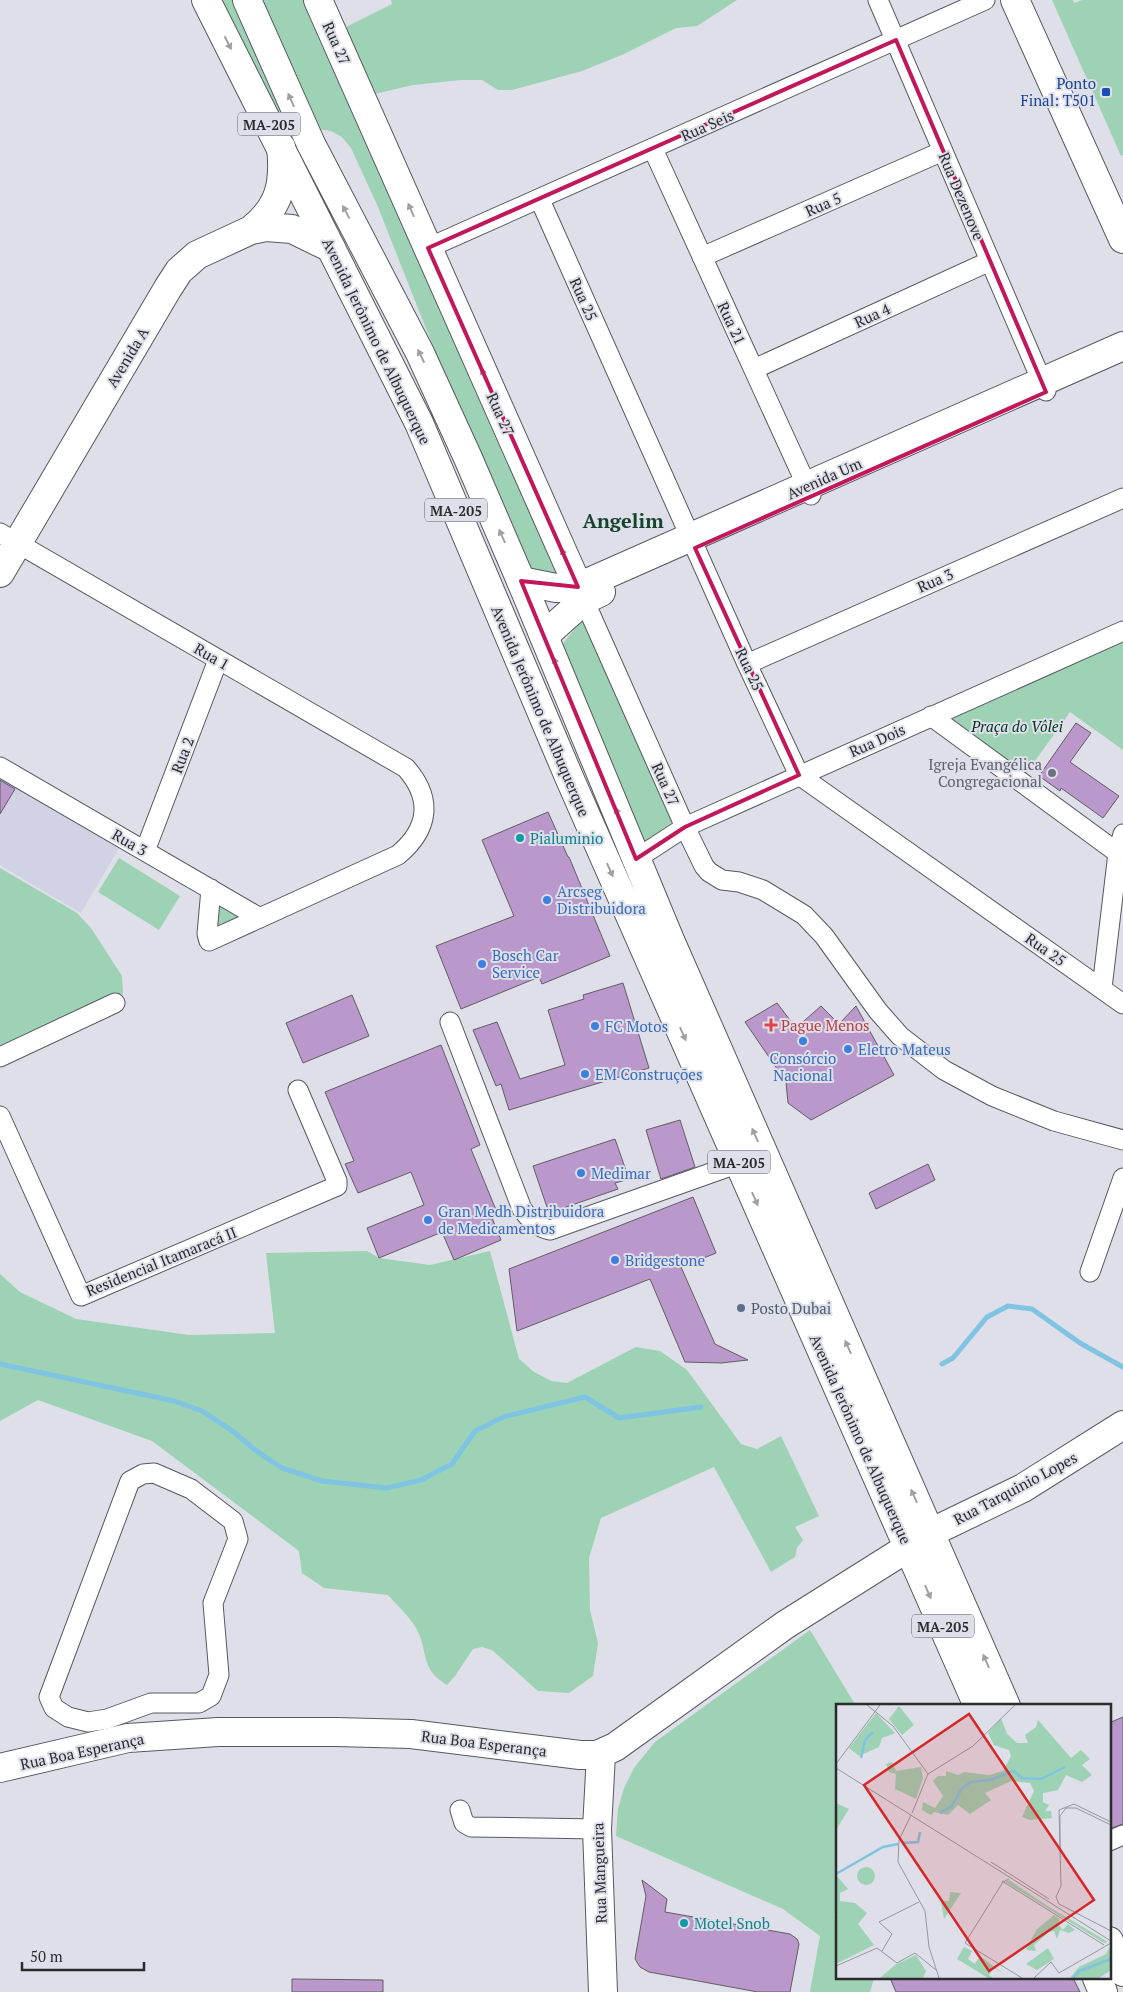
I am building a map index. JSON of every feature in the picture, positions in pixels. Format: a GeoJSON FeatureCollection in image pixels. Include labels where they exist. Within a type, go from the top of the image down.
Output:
{"type":"FeatureCollection","features":[{"type":"Feature","properties":{"kind":"main road","name":"Avenida Jerônimo de Albuquerque"},"geometry":{"type":"LineString","coordinates":[[206,0],[419,423],[566,771],[739,1163],[919,1540],[1005,1704]]}},
{"type":"Feature","properties":{"kind":"main road","name":"Avenida Jerônimo de Albuquerque"},"geometry":{"type":"LineString","coordinates":[[247,0],[311,144],[434,382],[521,581],[919,1540],[977,1704]]}},
{"type":"Feature","properties":{"kind":"main road","name":"Rua 27"},"geometry":{"type":"LineString","coordinates":[[318,0],[581,593]]}},
{"type":"Feature","properties":{"kind":"main road"},"geometry":{"type":"LineString","coordinates":[[1015,0],[1123,240]]}},
{"type":"Feature","properties":{"kind":"main road"},"geometry":{"type":"LineString","coordinates":[[1034,0],[1123,200]]}},
{"type":"Feature","properties":{"kind":"main road","name":"Avenida A"},"geometry":{"type":"LineString","coordinates":[[0,573],[5,536],[33,516],[179,271],[197,255],[251,230],[263,221],[277,201],[283,174],[281,147]]}},
{"type":"Feature","properties":{"kind":"main road","name":"Avenida A"},"geometry":{"type":"LineString","coordinates":[[251,230],[266,227],[292,229],[304,233],[331,248]]}},
{"type":"Feature","properties":{"kind":"main road","name":"Avenida Um"},"geometry":{"type":"LineString","coordinates":[[544,636],[581,593],[1044,387],[1123,346]]}},
{"type":"Feature","properties":{"kind":"main road","name":"Avenida Um"},"geometry":{"type":"LineString","coordinates":[[1044,387],[1123,360]]}},
{"type":"Feature","properties":{"kind":"main road"},"geometry":{"type":"LineString","coordinates":[[419,423],[447,465],[521,624],[537,638],[544,636]]}},
{"type":"Feature","properties":{"kind":"main road","name":"Avenida Um"},"geometry":{"type":"LineString","coordinates":[[521,581],[581,593]]}},
{"type":"Feature","properties":{"kind":"main road","name":"Rua Tarquinio Lopes"},"geometry":{"type":"LineString","coordinates":[[919,1540],[1023,1488],[1123,1425]]}},
{"type":"Feature","properties":{"kind":"main road","name":"Rua Boa Esperança"},"geometry":{"type":"LineString","coordinates":[[0,1768],[130,1728],[218,1732],[411,1734],[580,1755],[601,1754],[633,1736],[785,1626],[919,1540]]}},
{"type":"Feature","properties":{"kind":"main road","name":"Rua Mangueira"},"geometry":{"type":"LineString","coordinates":[[601,1754],[597,1829],[603,1992]]}},
{"type":"Feature","properties":{"kind":"main road"},"geometry":{"type":"LineString","coordinates":[[1110,1943],[1123,1972]]}},
{"type":"Feature","properties":{"kind":"main road"},"geometry":{"type":"LineString","coordinates":[[1098,1980],[1103,1992]]}},
{"type":"Feature","properties":{"kind":"street","name":"Rua Dezenove"},"geometry":{"type":"LineString","coordinates":[[878,0],[1044,387]]}},
{"type":"Feature","properties":{"kind":"street","name":"Rua Seis"},"geometry":{"type":"LineString","coordinates":[[428,248],[540,200],[985,0]]}},
{"type":"Feature","properties":{"kind":"street","name":"Rua 21"},"geometry":{"type":"LineString","coordinates":[[653,149],[809,491]]}},
{"type":"Feature","properties":{"kind":"street","name":"Rua 5"},"geometry":{"type":"LineString","coordinates":[[702,257],[943,151]]}},
{"type":"Feature","properties":{"kind":"street","name":"Rua 25"},"geometry":{"type":"LineString","coordinates":[[540,200],[747,664],[799,775],[1123,1004]]}},
{"type":"Feature","properties":{"kind":"street","name":"Rua 4"},"geometry":{"type":"LineString","coordinates":[[754,369],[990,261]]}},
{"type":"Feature","properties":{"kind":"street","name":"Rua 3"},"geometry":{"type":"LineString","coordinates":[[747,664],[1123,498]]}},
{"type":"Feature","properties":{"kind":"street","name":"Rua 1"},"geometry":{"type":"LineString","coordinates":[[5,536],[406,768],[421,788],[424,809],[418,830],[406,849],[398,855],[260,918]]}},
{"type":"Feature","properties":{"kind":"street","name":"Rua 27"},"geometry":{"type":"LineString","coordinates":[[581,593],[685,827],[704,866],[714,877],[739,882],[763,890],[804,915],[824,936],[878,1011],[900,1036],[944,1070],[992,1096],[1054,1121],[1123,1140]]}},
{"type":"Feature","properties":{"kind":"street","name":"Rua Dois"},"geometry":{"type":"LineString","coordinates":[[636,859],[685,827],[1123,631]]}},
{"type":"Feature","properties":{"kind":"street","name":"Rua 2"},"geometry":{"type":"LineString","coordinates":[[146,851],[218,660]]}},
{"type":"Feature","properties":{"kind":"street"},"geometry":{"type":"LineString","coordinates":[[931,716],[1118,853]]}},
{"type":"Feature","properties":{"kind":"street","name":"Rua 3"},"geometry":{"type":"LineString","coordinates":[[0,767],[260,918]]}},
{"type":"Feature","properties":{"kind":"street"},"geometry":{"type":"LineString","coordinates":[[1102,988],[1118,853],[1123,834]]}},
{"type":"Feature","properties":{"kind":"street"},"geometry":{"type":"LineString","coordinates":[[211,889],[207,934],[209,941],[260,918]]}},
{"type":"Feature","properties":{"kind":"street"},"geometry":{"type":"LineString","coordinates":[[0,1057],[115,1003]]}},
{"type":"Feature","properties":{"kind":"street"},"geometry":{"type":"LineString","coordinates":[[450,1022],[522,1209],[540,1228],[550,1230],[739,1163]]}},
{"type":"Feature","properties":{"kind":"street","name":"Residencial Itamaracá II"},"geometry":{"type":"LineString","coordinates":[[0,1116],[81,1296],[337,1186],[337,1181],[298,1090]]}},
{"type":"Feature","properties":{"kind":"street"},"geometry":{"type":"LineString","coordinates":[[1090,1272],[1123,1178]]}},
{"type":"Feature","properties":{"kind":"street"},"geometry":{"type":"LineString","coordinates":[[154,1473],[191,1489],[233,1521],[238,1539],[212,1603],[220,1675],[212,1696],[199,1703],[151,1703],[107,1719],[88,1722],[68,1717],[54,1708],[49,1697],[130,1481],[143,1474],[154,1473]]}},
{"type":"Feature","properties":{"kind":"street"},"geometry":{"type":"LineString","coordinates":[[460,1810],[464,1823],[471,1827],[597,1829]]}},
{"type":"Feature","properties":{"kind":"street"},"geometry":{"type":"LineString","coordinates":[[1110,1841],[1123,1835]]}},
{"type":"Feature","properties":{"kind":"highlighted area"},"geometry":{"type":"Polygon","coordinates":[[[896,40],[1046,392],[695,548],[799,775],[685,827],[636,859],[521,581],[578,587],[428,248],[896,40]]]}},
{"type":"Feature","properties":{"kind":"shaded area"},"geometry":{"type":"Polygon","coordinates":[[[15,788],[119,848],[81,913],[0,865],[0,814],[15,788]]]}},
{"type":"Feature","properties":{"kind":"green space"},"geometry":{"type":"Polygon","coordinates":[[[222,0],[236,0],[291,127],[284,124],[222,0]]]}},
{"type":"Feature","properties":{"kind":"green space"},"geometry":{"type":"Polygon","coordinates":[[[263,0],[307,0],[566,577],[532,572],[457,407],[378,207],[351,148],[342,137],[331,131],[318,129],[263,0]]]}},
{"type":"Feature","properties":{"kind":"green space"},"geometry":{"type":"Polygon","coordinates":[[[391,0],[737,0],[697,26],[676,28],[624,54],[582,71],[512,90],[498,90],[482,80],[461,80],[413,85],[370,95],[346,27],[392,4],[391,0]]]}},
{"type":"Feature","properties":{"kind":"green space"},"geometry":{"type":"Polygon","coordinates":[[[1052,0],[1073,0],[1074,3],[1082,0],[1123,0],[1123,155],[1121,156],[1052,0]]]}},
{"type":"Feature","properties":{"kind":"green space"},"geometry":{"type":"Polygon","coordinates":[[[585,616],[672,822],[645,842],[561,646],[585,616]]]}},
{"type":"Feature","properties":{"kind":"green space","name":"Praça do Vôlei"},"geometry":{"type":"Polygon","coordinates":[[[1123,639],[1123,750],[1070,712],[1025,775],[946,718],[1123,639]]]}},
{"type":"Feature","properties":{"kind":"green space"},"geometry":{"type":"Polygon","coordinates":[[[119,858],[180,896],[159,930],[98,892],[119,858]]]}},
{"type":"Feature","properties":{"kind":"green space"},"geometry":{"type":"Polygon","coordinates":[[[0,868],[77,913],[91,928],[122,976],[123,993],[0,1053],[0,868]]]}},
{"type":"Feature","properties":{"kind":"green space"},"geometry":{"type":"Polygon","coordinates":[[[213,894],[246,914],[216,928],[213,894]]]}},
{"type":"Feature","properties":{"kind":"green space"},"geometry":{"type":"Polygon","coordinates":[[[367,1251],[379,1258],[430,1265],[490,1251],[519,1359],[534,1372],[551,1381],[567,1383],[636,1347],[660,1351],[687,1370],[741,1444],[757,1449],[781,1436],[819,1516],[795,1527],[803,1540],[797,1548],[795,1557],[771,1572],[714,1467],[601,1518],[589,1558],[590,1610],[598,1643],[593,1676],[569,1693],[538,1691],[492,1650],[482,1647],[473,1649],[447,1685],[438,1679],[428,1666],[416,1628],[388,1595],[324,1588],[302,1573],[299,1551],[152,1441],[38,1400],[0,1421],[0,1274],[20,1292],[76,1319],[189,1335],[275,1333],[266,1253],[367,1251]]]}},
{"type":"Feature","properties":{"kind":"green space"},"geometry":{"type":"Polygon","coordinates":[[[810,1630],[855,1704],[836,1704],[836,1913],[834,1915],[836,1916],[836,1980],[873,1980],[870,1992],[810,1992],[820,1936],[783,1909],[616,1836],[618,1809],[624,1788],[634,1768],[655,1742],[810,1630]]]}},
{"type":"Feature","properties":{"kind":"building","name":"Igreja Evangélica Congregacional"},"geometry":{"type":"Polygon","coordinates":[[[1076,723],[1091,733],[1070,762],[1119,796],[1103,818],[1061,788],[1060,791],[1039,776],[1076,723]]]}},
{"type":"Feature","properties":{"kind":"building"},"geometry":{"type":"Polygon","coordinates":[[[0,780],[15,789],[0,814],[0,780]]]}},
{"type":"Feature","properties":{"kind":"building"},"geometry":{"type":"Polygon","coordinates":[[[548,812],[610,956],[542,984],[539,977],[461,1009],[436,946],[514,916],[482,840],[548,812]]]}},
{"type":"Feature","properties":{"kind":"building"},"geometry":{"type":"Polygon","coordinates":[[[623,983],[649,1068],[509,1110],[501,1084],[496,1086],[473,1030],[497,1022],[520,1079],[565,1065],[548,1010],[584,999],[583,995],[623,983]]]}},
{"type":"Feature","properties":{"kind":"building"},"geometry":{"type":"Polygon","coordinates":[[[352,995],[369,1036],[303,1063],[286,1023],[352,995]]]}},
{"type":"Feature","properties":{"kind":"building","name":"Eletro Mateus"},"geometry":{"type":"Polygon","coordinates":[[[777,1003],[796,1028],[821,1006],[839,1024],[856,1006],[894,1075],[811,1120],[788,1103],[786,1082],[745,1022],[777,1003]]]}},
{"type":"Feature","properties":{"kind":"building"},"geometry":{"type":"Polygon","coordinates":[[[441,1045],[480,1145],[471,1149],[496,1210],[490,1213],[501,1240],[454,1260],[442,1232],[379,1258],[367,1228],[424,1205],[411,1172],[358,1193],[345,1164],[354,1161],[325,1092],[441,1045]]]}},
{"type":"Feature","properties":{"kind":"building"},"geometry":{"type":"Polygon","coordinates":[[[680,1120],[695,1167],[661,1179],[646,1130],[680,1120]]]}},
{"type":"Feature","properties":{"kind":"building","name":"Medimar"},"geometry":{"type":"Polygon","coordinates":[[[615,1139],[629,1179],[615,1183],[618,1189],[549,1213],[533,1166],[615,1139]]]}},
{"type":"Feature","properties":{"kind":"building"},"geometry":{"type":"Polygon","coordinates":[[[928,1164],[935,1180],[876,1209],[869,1193],[928,1164]]]}},
{"type":"Feature","properties":{"kind":"building","name":"Bridgestone"},"geometry":{"type":"Polygon","coordinates":[[[693,1197],[716,1253],[681,1267],[715,1344],[748,1360],[721,1363],[685,1362],[650,1279],[517,1331],[509,1269],[693,1197]]]}},
{"type":"Feature","properties":{"kind":"building"},"geometry":{"type":"Polygon","coordinates":[[[1123,1717],[1123,1824],[1110,1829],[1110,1723],[1123,1717]]]}},
{"type":"Feature","properties":{"kind":"building","name":"Motel Snob"},"geometry":{"type":"Polygon","coordinates":[[[642,1880],[667,1899],[665,1912],[790,1934],[797,1939],[799,1944],[790,1992],[758,1992],[649,1972],[640,1967],[635,1959],[646,1896],[642,1880]]]}},
{"type":"Feature","properties":{"kind":"building"},"geometry":{"type":"Polygon","coordinates":[[[292,1979],[383,1980],[383,1992],[292,1992],[292,1979]]]}},
{"type":"Feature","properties":{"kind":"building"},"geometry":{"type":"Polygon","coordinates":[[[891,1980],[1074,1980],[1080,1992],[896,1992],[891,1980]]]}},
{"type":"Feature","properties":{"kind":"waterway"},"geometry":{"type":"LineString","coordinates":[[942,1364],[953,1358],[987,1317],[1008,1306],[1032,1309],[1080,1343],[1123,1367]]}},
{"type":"Feature","properties":{"kind":"waterway"},"geometry":{"type":"LineString","coordinates":[[0,1364],[174,1401],[202,1411],[282,1468],[322,1481],[387,1488],[421,1480],[452,1464],[475,1431],[503,1417],[585,1397],[619,1418],[701,1407]]}},
{"type":"Feature","properties":{"kind":"place","name":"Ponto Final: T501"},"geometry":{"type":"Point","coordinates":[1106,92]}},
{"type":"Feature","properties":{"kind":"place","name":"Igreja Evangélica Congregacional"},"geometry":{"type":"Point","coordinates":[1052,773]}},
{"type":"Feature","properties":{"kind":"place","name":"Pialuminio"},"geometry":{"type":"Point","coordinates":[520,838]}},
{"type":"Feature","properties":{"kind":"place","name":"Arcseg Distribuidora"},"geometry":{"type":"Point","coordinates":[547,900]}},
{"type":"Feature","properties":{"kind":"place","name":"Bosch Car Service"},"geometry":{"type":"Point","coordinates":[482,964]}},
{"type":"Feature","properties":{"kind":"place","name":"Pague Menos"},"geometry":{"type":"Point","coordinates":[771,1025]}},
{"type":"Feature","properties":{"kind":"place","name":"FC Motos"},"geometry":{"type":"Point","coordinates":[595,1026]}},
{"type":"Feature","properties":{"kind":"place","name":"Consórcio Nacional"},"geometry":{"type":"Point","coordinates":[803,1041]}},
{"type":"Feature","properties":{"kind":"place","name":"Eletro Mateus"},"geometry":{"type":"Point","coordinates":[848,1049]}},
{"type":"Feature","properties":{"kind":"place","name":"EM Construções"},"geometry":{"type":"Point","coordinates":[585,1074]}},
{"type":"Feature","properties":{"kind":"place","name":"Medimar"},"geometry":{"type":"Point","coordinates":[581,1173]}},
{"type":"Feature","properties":{"kind":"place","name":"Gran Medh Distribuidora de Medicamentos"},"geometry":{"type":"Point","coordinates":[428,1220]}},
{"type":"Feature","properties":{"kind":"place","name":"Bridgestone"},"geometry":{"type":"Point","coordinates":[615,1260]}},
{"type":"Feature","properties":{"kind":"place","name":"Posto Dubai"},"geometry":{"type":"Point","coordinates":[741,1308]}},
{"type":"Feature","properties":{"kind":"place","name":"Motel Snob"},"geometry":{"type":"Point","coordinates":[684,1923]}},
{"type":"Feature","properties":{"kind":"district","name":"Angelim"},"geometry":{"type":"Point","coordinates":[623,520]}}]}
